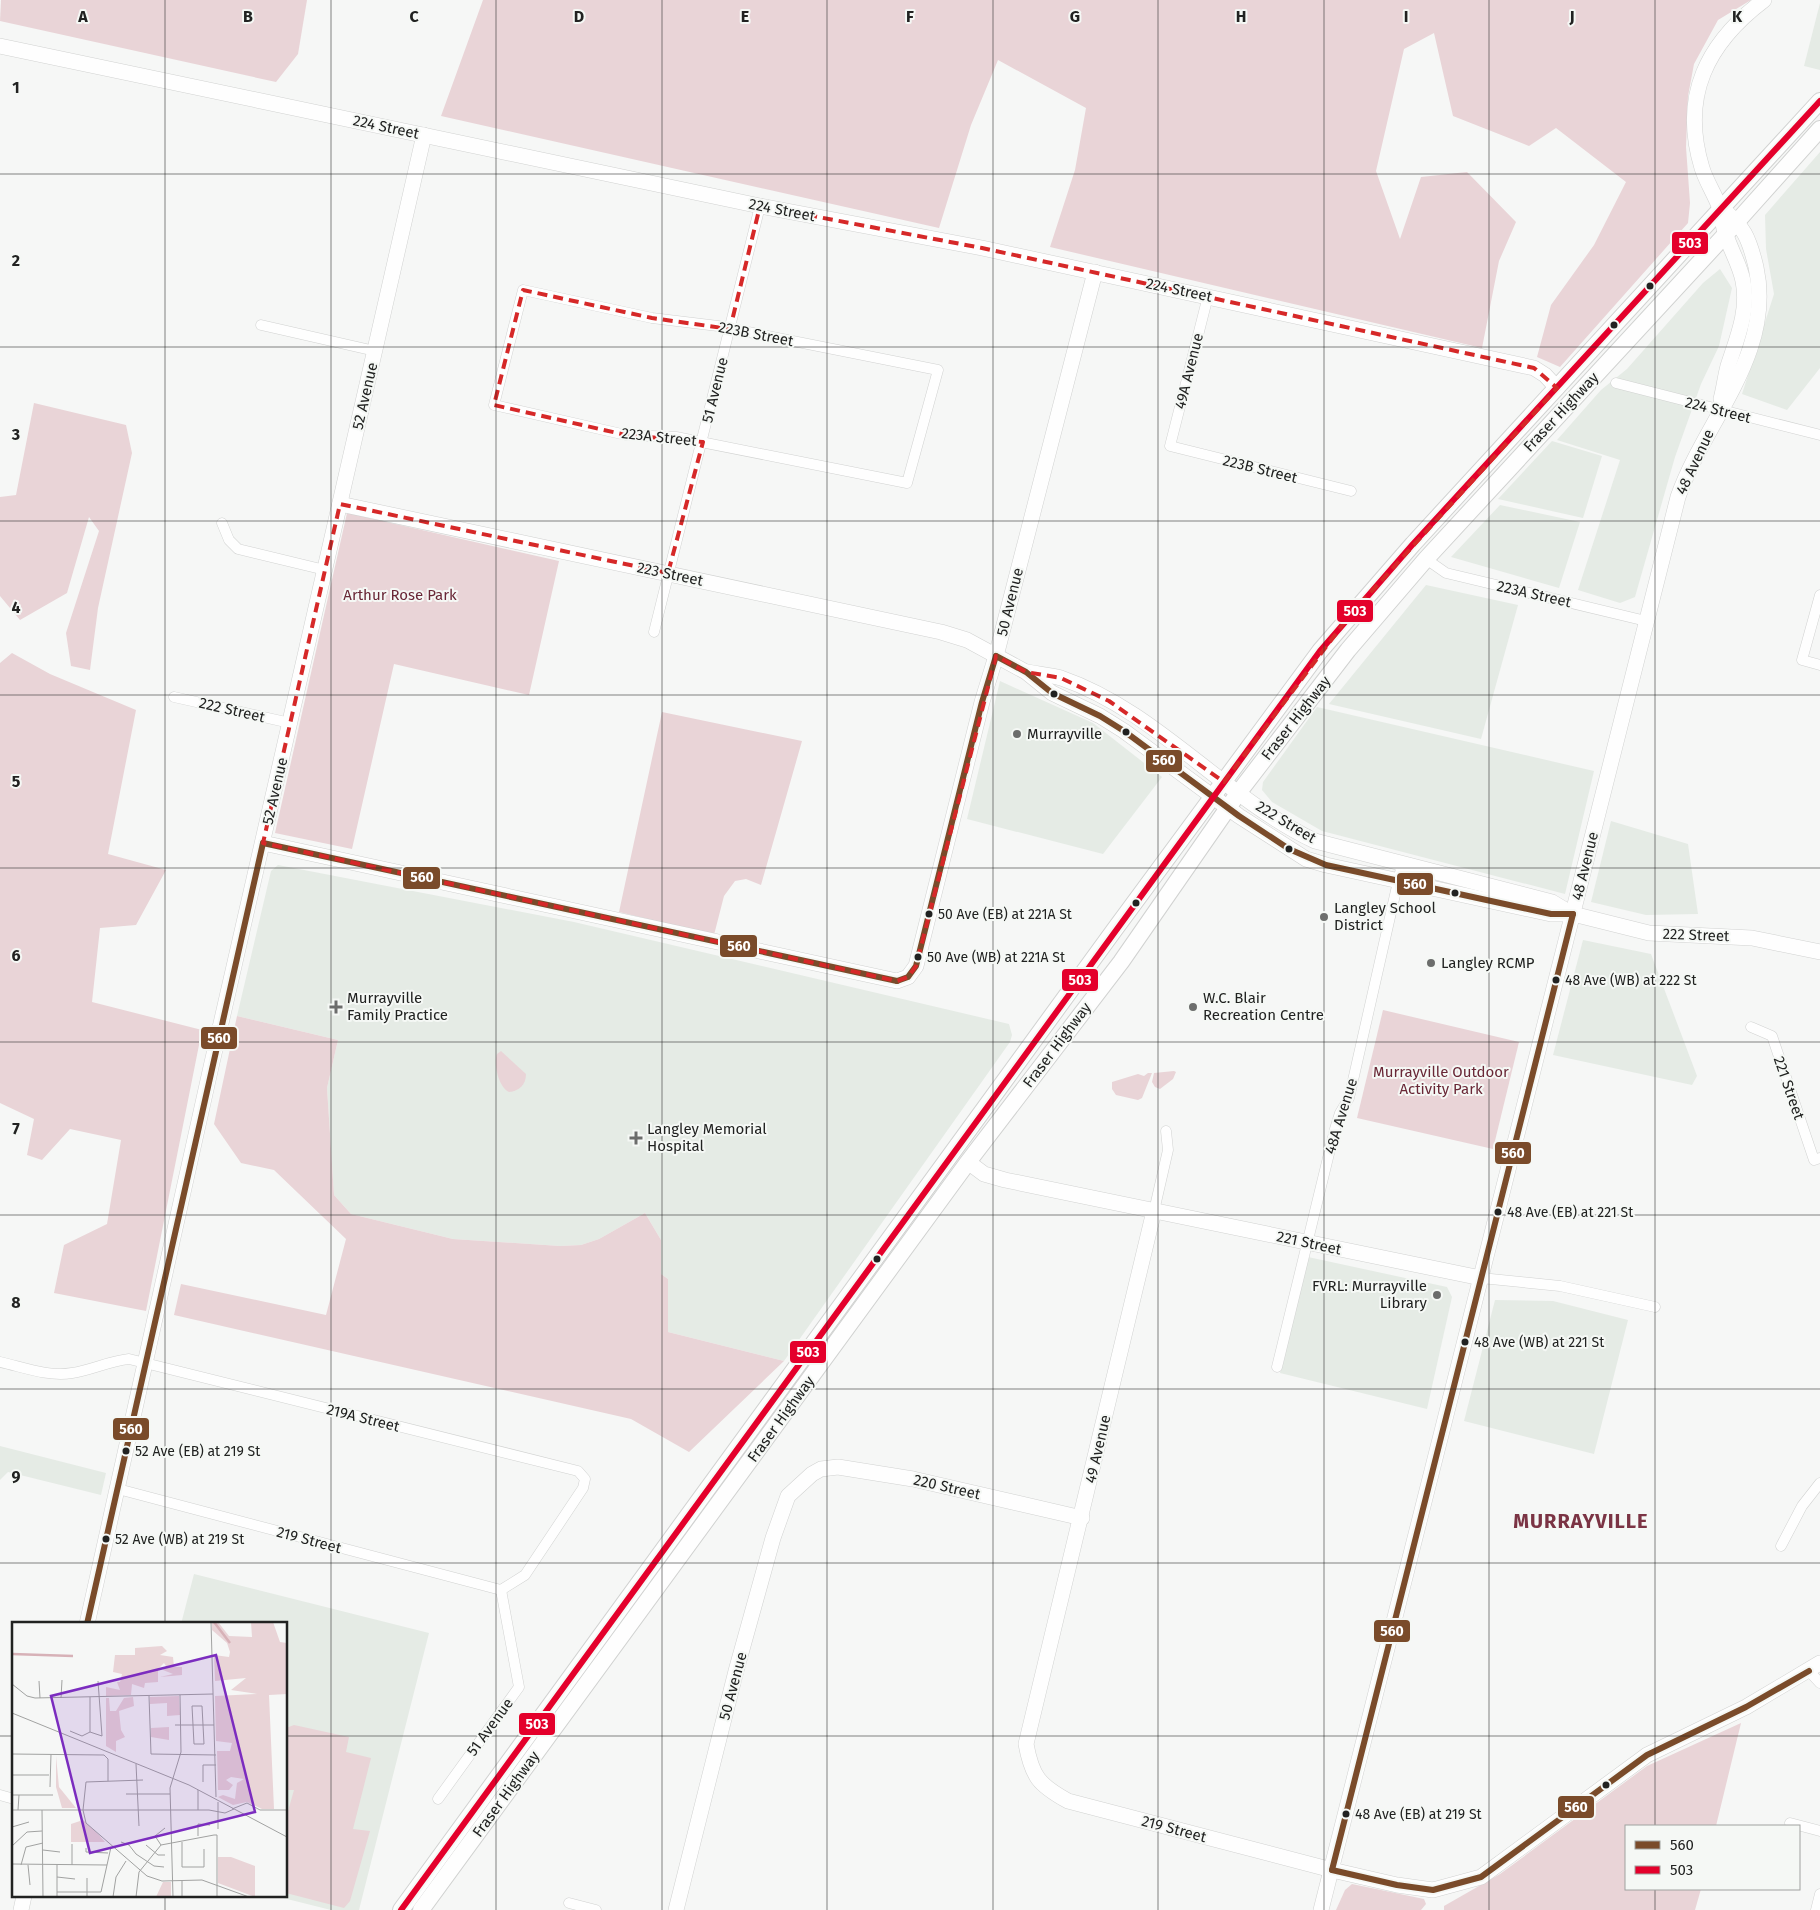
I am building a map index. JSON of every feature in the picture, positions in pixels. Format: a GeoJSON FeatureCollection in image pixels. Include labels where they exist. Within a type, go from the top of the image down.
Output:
{"type":"FeatureCollection","features":[{"type":"Feature","properties":{"kind":"main road","name":"Fraser Highway"},"geometry":{"type":"LineString","coordinates":[[401,1910],[1320,651],[1413,544],[1720,207],[1820,101]]}},
{"type":"Feature","properties":{"kind":"main road","name":"Fraser Highway"},"geometry":{"type":"LineString","coordinates":[[421,1910],[968,1162],[1121,962],[1239,792],[1348,650],[1426,559],[1738,221],[1820,129]]}},
{"type":"Feature","properties":{"kind":"street","name":"48 Avenue"},"geometry":{"type":"LineString","coordinates":[[1719,410],[1728,366],[1740,332],[1744,301],[1741,273],[1725,235],[1720,207],[1702,169],[1695,138],[1695,112],[1704,69],[1723,37],[1737,22],[1764,0]]}},
{"type":"Feature","properties":{"kind":"street","name":"224 Street"},"geometry":{"type":"LineString","coordinates":[[0,46],[760,206],[1208,296],[1534,368],[1545,375],[1557,388]]}},
{"type":"Feature","properties":{"kind":"street","name":"52 Avenue"},"geometry":{"type":"LineString","coordinates":[[87,1622],[424,135]]}},
{"type":"Feature","properties":{"kind":"street","name":"51 Avenue"},"geometry":{"type":"LineString","coordinates":[[654,632],[703,442],[760,206]]}},
{"type":"Feature","properties":{"kind":"street","name":"48 Avenue"},"geometry":{"type":"LineString","coordinates":[[1321,1910],[1678,497],[1688,472],[1719,410],[1742,371],[1756,331],[1758,277],[1755,262],[1746,234],[1738,221],[1720,207]]}},
{"type":"Feature","properties":{"kind":"street","name":"50 Avenue"},"geometry":{"type":"LineString","coordinates":[[263,843],[897,981],[908,977],[916,966],[982,702],[996,656],[1095,272]]}},
{"type":"Feature","properties":{"kind":"street","name":"223B Street"},"geometry":{"type":"LineString","coordinates":[[508,352],[523,290],[652,318],[730,329],[938,370],[907,483]]}},
{"type":"Feature","properties":{"kind":"street","name":"49A Avenue"},"geometry":{"type":"LineString","coordinates":[[1170,446],[1208,296]]}},
{"type":"Feature","properties":{"kind":"street"},"geometry":{"type":"LineString","coordinates":[[261,325],[375,351]]}},
{"type":"Feature","properties":{"kind":"street","name":"223A Street"},"geometry":{"type":"LineString","coordinates":[[508,352],[494,405],[626,435],[676,436],[907,483]]}},
{"type":"Feature","properties":{"kind":"street","name":"224 Street"},"geometry":{"type":"LineString","coordinates":[[1616,383],[1820,435]]}},
{"type":"Feature","properties":{"kind":"street","name":"223B Street"},"geometry":{"type":"LineString","coordinates":[[1170,446],[1350,491]]}},
{"type":"Feature","properties":{"kind":"street","name":"223 Street"},"geometry":{"type":"LineString","coordinates":[[340,504],[941,632],[967,640],[996,656]]}},
{"type":"Feature","properties":{"kind":"street"},"geometry":{"type":"LineString","coordinates":[[222,523],[229,540],[238,550],[325,570]]}},
{"type":"Feature","properties":{"kind":"street","name":"223A Street"},"geometry":{"type":"LineString","coordinates":[[1426,559],[1437,569],[1446,573],[1646,621]]}},
{"type":"Feature","properties":{"kind":"street"},"geometry":{"type":"LineString","coordinates":[[1820,595],[1802,660],[1820,665]]}},
{"type":"Feature","properties":{"kind":"street","name":"222 Street"},"geometry":{"type":"LineString","coordinates":[[996,656],[1026,672],[1052,693],[1100,716],[1124,731],[1228,808],[1306,859],[1551,914],[1573,914],[1649,933],[1752,938],[1820,952]]}},
{"type":"Feature","properties":{"kind":"street","name":"222 Street"},"geometry":{"type":"LineString","coordinates":[[1026,672],[1061,678],[1109,701],[1134,716],[1224,782],[1298,832],[1315,841],[1552,902],[1573,914]]}},
{"type":"Feature","properties":{"kind":"street","name":"222 Street"},"geometry":{"type":"LineString","coordinates":[[174,698],[290,723]]}},
{"type":"Feature","properties":{"kind":"street","name":"48A Avenue"},"geometry":{"type":"LineString","coordinates":[[1277,1367],[1335,1129],[1340,1113],[1349,1098],[1402,864]]}},
{"type":"Feature","properties":{"kind":"street","name":"221 Street"},"geometry":{"type":"LineString","coordinates":[[1751,1027],[1772,1036],[1817,1159]]}},
{"type":"Feature","properties":{"kind":"street","name":"49 Avenue"},"geometry":{"type":"LineString","coordinates":[[1030,1766],[1026,1744],[1082,1518],[1168,1150],[1166,1131]]}},
{"type":"Feature","properties":{"kind":"street","name":"221 Street"},"geometry":{"type":"LineString","coordinates":[[968,1162],[988,1176],[1481,1278],[1560,1286],[1655,1307]]}},
{"type":"Feature","properties":{"kind":"street","name":"219A Street"},"geometry":{"type":"LineString","coordinates":[[0,1362],[55,1374],[74,1373],[118,1360],[129,1359],[578,1471],[585,1479],[583,1488],[525,1576],[502,1590]]}},
{"type":"Feature","properties":{"kind":"street","name":"220 Street"},"geometry":{"type":"LineString","coordinates":[[812,1474],[821,1469],[838,1467],[913,1479],[1082,1518]]}},
{"type":"Feature","properties":{"kind":"street","name":"50 Avenue"},"geometry":{"type":"LineString","coordinates":[[676,1910],[736,1671],[773,1538],[788,1496],[812,1474]]}},
{"type":"Feature","properties":{"kind":"street"},"geometry":{"type":"LineString","coordinates":[[1782,1546],[1802,1506],[1820,1483]]}},
{"type":"Feature","properties":{"kind":"street","name":"219 Street"},"geometry":{"type":"LineString","coordinates":[[118,1489],[502,1590]]}},
{"type":"Feature","properties":{"kind":"street","name":"51 Avenue"},"geometry":{"type":"LineString","coordinates":[[438,1798],[519,1687],[502,1590]]}},
{"type":"Feature","properties":{"kind":"street"},"geometry":{"type":"LineString","coordinates":[[1815,1667],[1820,1683]]}},
{"type":"Feature","properties":{"kind":"street","name":"219 Street"},"geometry":{"type":"LineString","coordinates":[[1030,1766],[1046,1788],[1068,1801],[1332,1870],[1397,1885],[1433,1890],[1481,1877],[1647,1755],[1746,1707],[1815,1667]]}},
{"type":"Feature","properties":{"kind":"street"},"geometry":{"type":"LineString","coordinates":[[1790,1823],[1798,1825]]}},
{"type":"Feature","properties":{"kind":"street"},"geometry":{"type":"LineString","coordinates":[[1800,1826],[1820,1831]]}},
{"type":"Feature","properties":{"kind":"street"},"geometry":{"type":"LineString","coordinates":[[1816,1910],[1820,1894]]}},
{"type":"Feature","properties":{"kind":"street"},"geometry":{"type":"LineString","coordinates":[[569,1903],[596,1910]]}},
{"type":"Feature","properties":{"kind":"highlighted area"},"geometry":{"type":"Polygon","coordinates":[[[760,206],[982,248],[1534,368],[1557,388],[1350,615],[1224,782],[1109,701],[1061,678],[1026,672],[996,656],[916,966],[908,977],[897,981],[263,843],[340,504],[668,573],[703,442],[626,435],[494,405],[523,290],[652,318],[730,329],[760,206]]]}},
{"type":"Feature","properties":{"kind":"shaded area"},"geometry":{"type":"Polygon","coordinates":[[[1820,3],[1820,70],[1804,66],[1820,3]]]}},
{"type":"Feature","properties":{"kind":"shaded area"},"geometry":{"type":"Polygon","coordinates":[[[1820,152],[1820,368],[1787,410],[1742,394],[1774,294],[1766,249],[1765,215],[1820,152]]]}},
{"type":"Feature","properties":{"kind":"shaded area"},"geometry":{"type":"Polygon","coordinates":[[[1720,269],[1732,288],[1719,346],[1701,384],[1675,457],[1635,597],[1620,603],[1578,590],[1620,460],[1557,440],[1601,390],[1627,369],[1703,283],[1720,269]]]}},
{"type":"Feature","properties":{"kind":"shaded area"},"geometry":{"type":"Polygon","coordinates":[[[1552,441],[1602,456],[1583,518],[1498,499],[1552,441]]]}},
{"type":"Feature","properties":{"kind":"shaded area"},"geometry":{"type":"Polygon","coordinates":[[[1500,505],[1580,522],[1559,588],[1451,557],[1500,505]]]}},
{"type":"Feature","properties":{"kind":"shaded area"},"geometry":{"type":"Polygon","coordinates":[[[1426,585],[1518,605],[1481,739],[1329,704],[1426,585]]]}},
{"type":"Feature","properties":{"kind":"shaded area"},"geometry":{"type":"Polygon","coordinates":[[[1000,681],[1093,723],[1162,777],[1103,854],[967,819],[1000,681]]]}},
{"type":"Feature","properties":{"kind":"shaded area"},"geometry":{"type":"Polygon","coordinates":[[[1317,707],[1594,771],[1565,894],[1322,831],[1272,802],[1262,790],[1263,782],[1317,707]]]}},
{"type":"Feature","properties":{"kind":"shaded area"},"geometry":{"type":"Polygon","coordinates":[[[1611,821],[1688,844],[1698,914],[1646,915],[1591,902],[1611,821]]]}},
{"type":"Feature","properties":{"kind":"shaded area","name":"Langley Memorial Hospital"},"geometry":{"type":"Polygon","coordinates":[[[278,865],[574,922],[1009,1024],[1012,1035],[1010,1042],[784,1361],[668,1332],[668,1279],[661,1274],[661,1240],[645,1213],[599,1239],[581,1245],[560,1246],[453,1239],[351,1214],[334,1195],[327,1088],[338,1040],[237,1016],[271,871],[278,865]]]}},
{"type":"Feature","properties":{"kind":"shaded area"},"geometry":{"type":"Polygon","coordinates":[[[1583,940],[1651,954],[1697,1076],[1692,1085],[1553,1055],[1583,940]]]}},
{"type":"Feature","properties":{"kind":"shaded area"},"geometry":{"type":"Polygon","coordinates":[[[1308,1257],[1447,1287],[1452,1297],[1427,1409],[1280,1373],[1308,1257]]]}},
{"type":"Feature","properties":{"kind":"shaded area"},"geometry":{"type":"Polygon","coordinates":[[[1495,1300],[1553,1301],[1628,1320],[1594,1454],[1464,1421],[1495,1300]]]}},
{"type":"Feature","properties":{"kind":"shaded area"},"geometry":{"type":"Polygon","coordinates":[[[0,1446],[106,1473],[101,1495],[8,1472],[0,1480],[0,1446]]]}},
{"type":"Feature","properties":{"kind":"shaded area"},"geometry":{"type":"Polygon","coordinates":[[[194,1574],[429,1633],[359,1910],[331,1910],[283,1898],[288,1898],[288,1622],[182,1622],[194,1574]]]}},
{"type":"Feature","properties":{"kind":"green space"},"geometry":{"type":"Polygon","coordinates":[[[1,0],[307,0],[298,54],[276,82],[0,21],[1,0]]]}},
{"type":"Feature","properties":{"kind":"green space"},"geometry":{"type":"Polygon","coordinates":[[[483,0],[1751,0],[1718,20],[1694,64],[1688,96],[1686,147],[1690,203],[1688,223],[1560,367],[1537,357],[1551,305],[1594,245],[1626,182],[1556,128],[1529,146],[1453,116],[1434,33],[1404,49],[1376,171],[1400,239],[1421,177],[1467,172],[1516,222],[1499,261],[1482,348],[1050,247],[1075,170],[1086,108],[998,60],[971,125],[939,228],[441,116],[483,0]]]}},
{"type":"Feature","properties":{"kind":"green space"},"geometry":{"type":"Polygon","coordinates":[[[34,403],[126,425],[132,453],[98,608],[90,670],[71,666],[66,633],[99,531],[89,517],[67,593],[20,620],[0,596],[0,497],[16,495],[34,403]]]}},
{"type":"Feature","properties":{"kind":"green space","name":"Arthur Rose Park"},"geometry":{"type":"Polygon","coordinates":[[[347,513],[559,561],[529,695],[394,664],[352,849],[275,833],[347,513]]]}},
{"type":"Feature","properties":{"kind":"green space"},"geometry":{"type":"Polygon","coordinates":[[[12,653],[50,674],[136,710],[108,854],[166,870],[136,925],[100,928],[92,1002],[202,1030],[146,1311],[54,1293],[64,1245],[107,1224],[121,1140],[70,1129],[42,1160],[27,1155],[34,1119],[0,1103],[0,663],[12,653]]]}},
{"type":"Feature","properties":{"kind":"green space"},"geometry":{"type":"Polygon","coordinates":[[[662,712],[802,741],[761,885],[746,879],[735,881],[724,896],[714,935],[619,912],[662,712]]]}},
{"type":"Feature","properties":{"kind":"green space","name":"Murrayville Outdoor Activity Park"},"geometry":{"type":"Polygon","coordinates":[[[1383,1010],[1519,1042],[1493,1149],[1357,1118],[1383,1010]]]}},
{"type":"Feature","properties":{"kind":"green space"},"geometry":{"type":"Polygon","coordinates":[[[237,1016],[338,1040],[327,1088],[334,1195],[351,1214],[453,1239],[560,1246],[581,1245],[599,1239],[645,1213],[661,1240],[661,1274],[668,1279],[668,1332],[784,1361],[689,1452],[631,1419],[174,1315],[181,1284],[326,1315],[346,1239],[274,1170],[241,1163],[214,1124],[237,1016]]]}},
{"type":"Feature","properties":{"kind":"green space"},"geometry":{"type":"Polygon","coordinates":[[[501,1051],[526,1074],[523,1084],[516,1090],[509,1092],[505,1090],[500,1081],[496,1069],[496,1058],[497,1054],[501,1051]]]}},
{"type":"Feature","properties":{"kind":"green space"},"geometry":{"type":"Polygon","coordinates":[[[1176,1072],[1173,1079],[1160,1089],[1155,1087],[1152,1082],[1154,1073],[1176,1072]]]}},
{"type":"Feature","properties":{"kind":"green space"},"geometry":{"type":"Polygon","coordinates":[[[1152,1073],[1142,1098],[1138,1100],[1116,1095],[1112,1089],[1112,1082],[1138,1074],[1144,1076],[1152,1073]]]}},
{"type":"Feature","properties":{"kind":"green space"},"geometry":{"type":"Polygon","coordinates":[[[1741,1723],[1716,1825],[1625,1825],[1625,1890],[1701,1890],[1695,1910],[1444,1910],[1444,1906],[1500,1874],[1647,1766],[1741,1723]]]}},
{"type":"Feature","properties":{"kind":"green space"},"geometry":{"type":"Polygon","coordinates":[[[294,1725],[349,1737],[346,1752],[371,1758],[353,1829],[370,1831],[350,1901],[344,1908],[288,1894],[288,1811],[294,1790],[288,1790],[288,1727],[294,1725]]]}},
{"type":"Feature","properties":{"kind":"green space"},"geometry":{"type":"Polygon","coordinates":[[[1352,1884],[1424,1899],[1426,1904],[1421,1910],[1336,1910],[1345,1890],[1352,1884]]]}},
{"type":"Feature","properties":{"kind":"transit line","name":"503"},"geometry":{"type":"LineString","coordinates":[[401,1910],[1320,651],[1413,544],[1820,101]]}},
{"type":"Feature","properties":{"kind":"transit line","name":"560"},"geometry":{"type":"LineString","coordinates":[[996,656],[1026,672],[1052,693],[1100,716],[1124,731],[1239,816],[1289,849],[1326,865],[1551,914],[1573,914]]}},
{"type":"Feature","properties":{"kind":"transit line","name":"560"},"geometry":{"type":"LineString","coordinates":[[897,981],[908,977],[916,966],[982,702],[996,656]]}},
{"type":"Feature","properties":{"kind":"transit line","name":"560"},"geometry":{"type":"LineString","coordinates":[[263,843],[897,981]]}},
{"type":"Feature","properties":{"kind":"transit line","name":"560"},"geometry":{"type":"LineString","coordinates":[[87,1622],[263,843]]}},
{"type":"Feature","properties":{"kind":"transit line","name":"560"},"geometry":{"type":"LineString","coordinates":[[1332,1870],[1573,914]]}},
{"type":"Feature","properties":{"kind":"transit line","name":"560"},"geometry":{"type":"LineString","coordinates":[[1332,1870],[1397,1885],[1433,1890],[1481,1877],[1647,1755],[1746,1707],[1809,1671]]}},
{"type":"Feature","properties":{"kind":"place","name":"Murrayville"},"geometry":{"type":"Point","coordinates":[1017,734]}},
{"type":"Feature","properties":{"kind":"place","name":"50 Ave (EB) at 221A St"},"geometry":{"type":"Point","coordinates":[929,914]}},
{"type":"Feature","properties":{"kind":"place","name":"Langley School District"},"geometry":{"type":"Point","coordinates":[1324,917]}},
{"type":"Feature","properties":{"kind":"place","name":"50 Ave (WB) at 221A St"},"geometry":{"type":"Point","coordinates":[918,957]}},
{"type":"Feature","properties":{"kind":"place","name":"Langley RCMP"},"geometry":{"type":"Point","coordinates":[1431,963]}},
{"type":"Feature","properties":{"kind":"place","name":"48 Ave (WB) at 222 St"},"geometry":{"type":"Point","coordinates":[1556,980]}},
{"type":"Feature","properties":{"kind":"place","name":"Murrayville Family Practice"},"geometry":{"type":"Point","coordinates":[336,1007]}},
{"type":"Feature","properties":{"kind":"place","name":"W.C. Blair Recreation Centre"},"geometry":{"type":"Point","coordinates":[1193,1007]}},
{"type":"Feature","properties":{"kind":"place","name":"Langley Memorial Hospital"},"geometry":{"type":"Point","coordinates":[636,1138]}},
{"type":"Feature","properties":{"kind":"place","name":"48 Ave (EB) at 221 St"},"geometry":{"type":"Point","coordinates":[1498,1212]}},
{"type":"Feature","properties":{"kind":"place","name":"FVRL: Murrayville Library"},"geometry":{"type":"Point","coordinates":[1437,1295]}},
{"type":"Feature","properties":{"kind":"place","name":"48 Ave (WB) at 221 St"},"geometry":{"type":"Point","coordinates":[1465,1342]}},
{"type":"Feature","properties":{"kind":"place","name":"52 Ave (EB) at 219 St"},"geometry":{"type":"Point","coordinates":[126,1451]}},
{"type":"Feature","properties":{"kind":"place","name":"52 Ave (WB) at 219 St"},"geometry":{"type":"Point","coordinates":[106,1539]}},
{"type":"Feature","properties":{"kind":"place","name":"48 Ave (EB) at 219 St"},"geometry":{"type":"Point","coordinates":[1346,1814]}},
{"type":"Feature","properties":{"kind":"district","name":"MURRAYVILLE"},"geometry":{"type":"Point","coordinates":[1581,1521]}}]}
